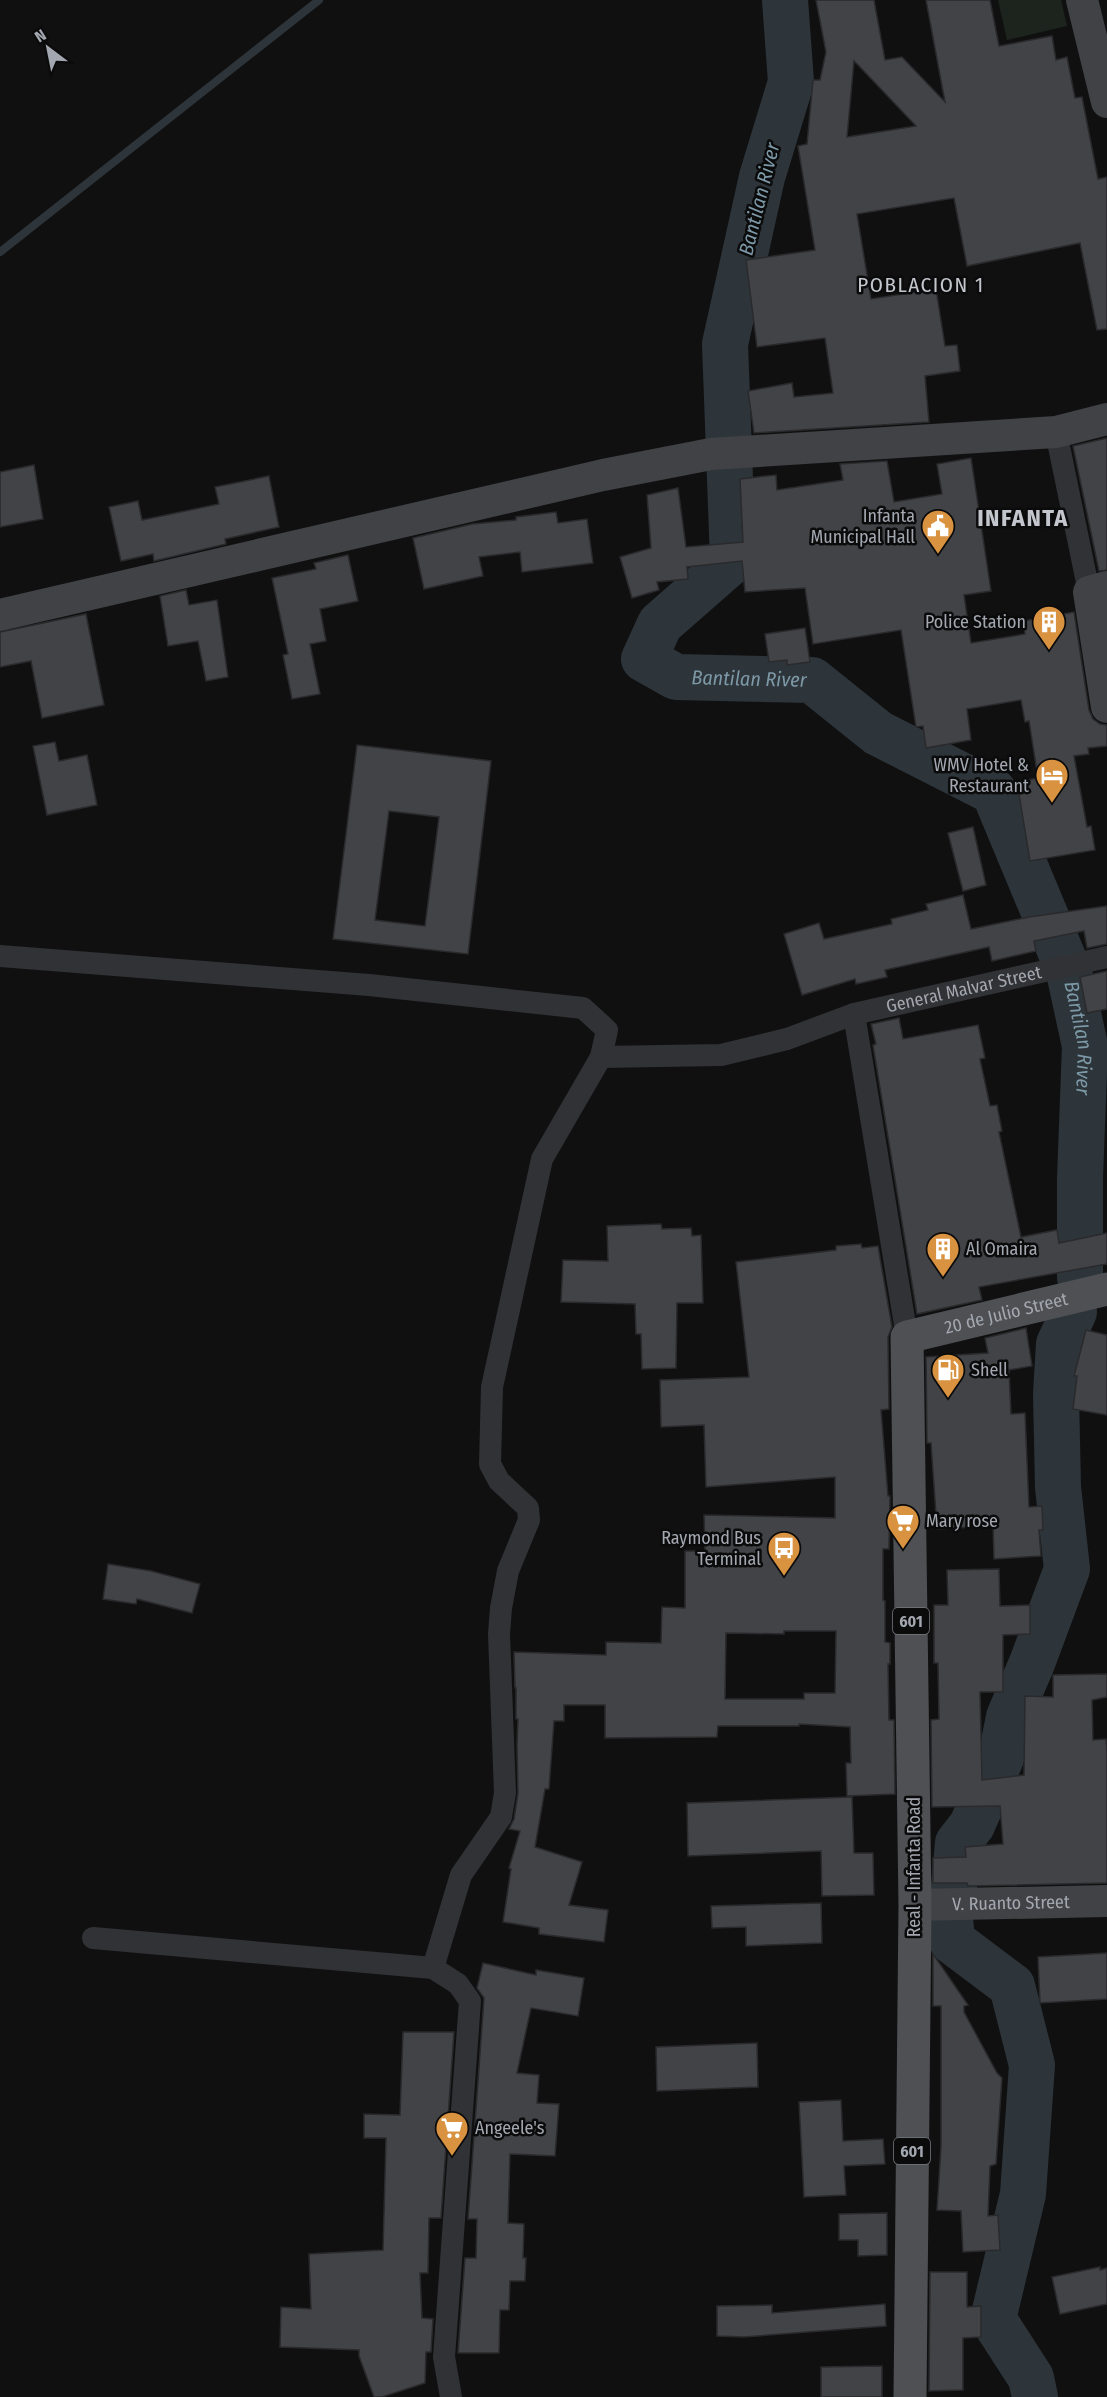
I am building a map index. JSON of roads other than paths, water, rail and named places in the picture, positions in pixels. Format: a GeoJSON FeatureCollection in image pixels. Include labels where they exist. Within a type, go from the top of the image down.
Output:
{"type":"FeatureCollection","features":[{"type":"Feature","properties":{"kind":"main road","name":"20 de Julio Street"},"geometry":{"type":"LineString","coordinates":[[907,1337],[1107,1289]]}},
{"type":"Feature","properties":{"kind":"main road","name":"Real - Infanta Road"},"geometry":{"type":"LineString","coordinates":[[907,1337],[915,1905],[910,2397]]}},
{"type":"Feature","properties":{"kind":"street"},"geometry":{"type":"LineString","coordinates":[[1083,0],[1105,88]]}},
{"type":"Feature","properties":{"kind":"street"},"geometry":{"type":"LineString","coordinates":[[0,615],[603,475],[711,454],[1056,432],[1107,419]]}},
{"type":"Feature","properties":{"kind":"street"},"geometry":{"type":"LineString","coordinates":[[1056,432],[1098,590],[1107,707]]}},
{"type":"Feature","properties":{"kind":"street"},"geometry":{"type":"LineString","coordinates":[[0,956],[369,985],[583,1008],[607,1030],[601,1057],[542,1159],[492,1387],[490,1464],[499,1481],[528,1509],[529,1520],[508,1572],[501,1608],[499,1634],[505,1793],[501,1817],[461,1875],[433,1968]]}},
{"type":"Feature","properties":{"kind":"street","name":"General Malvar Street"},"geometry":{"type":"LineString","coordinates":[[601,1057],[721,1055],[787,1039],[854,1014],[1107,957]]}},
{"type":"Feature","properties":{"kind":"street"},"geometry":{"type":"LineString","coordinates":[[854,1014],[907,1337]]}},
{"type":"Feature","properties":{"kind":"street","name":"V. Ruanto Street"},"geometry":{"type":"LineString","coordinates":[[915,1905],[1107,1901]]}},
{"type":"Feature","properties":{"kind":"street"},"geometry":{"type":"LineString","coordinates":[[93,1938],[433,1968],[458,1984],[470,2001],[444,2357],[451,2397]]}},
{"type":"Feature","properties":{"kind":"waterway"},"geometry":{"type":"LineString","coordinates":[[0,252],[319,0]]}},
{"type":"Feature","properties":{"kind":"waterway","name":"Bantilan River"},"geometry":{"type":"LineString","coordinates":[[785,0],[791,82],[762,177],[725,344],[733,560],[660,624],[644,659],[676,677],[812,680],[878,733],[994,792],[1069,972],[1085,1046],[1080,1178],[1080,1278]]}},
{"type":"Feature","properties":{"kind":"waterway"},"geometry":{"type":"LineString","coordinates":[[954,1887],[958,1843],[972,1825],[1001,1758],[1009,1717],[1067,1569],[1058,1487],[1056,1394],[1059,1344],[1074,1312]]}},
{"type":"Feature","properties":{"kind":"waterway"},"geometry":{"type":"LineString","coordinates":[[950,1918],[952,1941],[1012,1986],[1032,2065],[1023,2194],[993,2319],[1031,2378],[1035,2397]]}},
{"type":"Feature","properties":{"kind":"place","name":"Infanta Municipal Hall"},"geometry":{"type":"Point","coordinates":[938,555]}},
{"type":"Feature","properties":{"kind":"place","name":"Police Station"},"geometry":{"type":"Point","coordinates":[1049,651]}},
{"type":"Feature","properties":{"kind":"place","name":"WMV Hotel & Restaurant"},"geometry":{"type":"Point","coordinates":[1052,804]}},
{"type":"Feature","properties":{"kind":"place","name":"Al Omaira"},"geometry":{"type":"Point","coordinates":[943,1278]}},
{"type":"Feature","properties":{"kind":"place","name":"Shell"},"geometry":{"type":"Point","coordinates":[948,1399]}},
{"type":"Feature","properties":{"kind":"place","name":"Mary rose"},"geometry":{"type":"Point","coordinates":[903,1550]}},
{"type":"Feature","properties":{"kind":"place","name":"Raymond Bus Terminal"},"geometry":{"type":"Point","coordinates":[784,1577]}},
{"type":"Feature","properties":{"kind":"place","name":"Angeele's"},"geometry":{"type":"Point","coordinates":[452,2157]}},
{"type":"Feature","properties":{"kind":"district","name":"POBLACION 1"},"geometry":{"type":"Point","coordinates":[921,285]}},
{"type":"Feature","properties":{"kind":"district","name":"INFANTA"},"geometry":{"type":"Point","coordinates":[1023,518]}}]}
